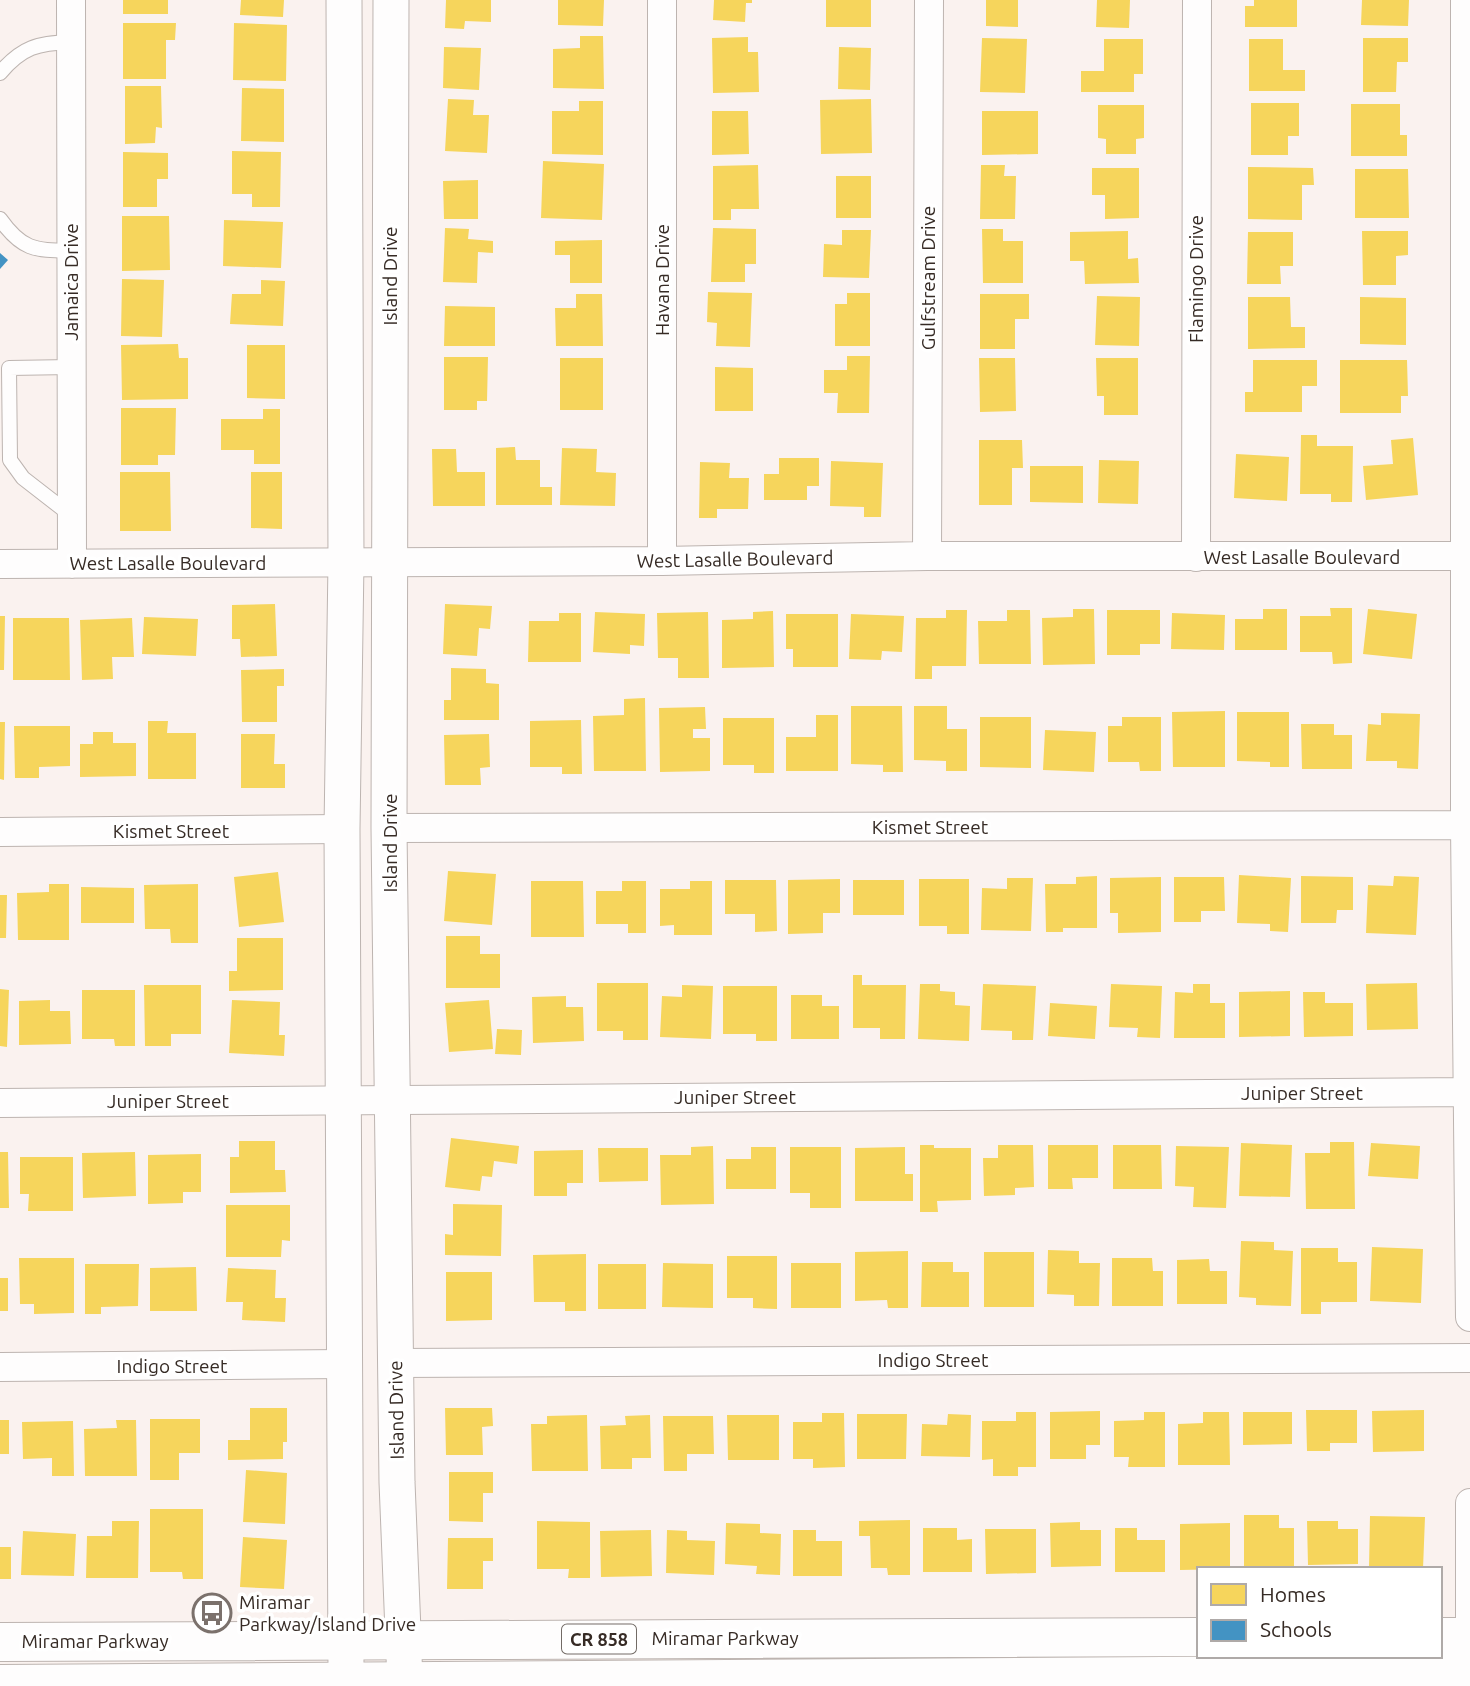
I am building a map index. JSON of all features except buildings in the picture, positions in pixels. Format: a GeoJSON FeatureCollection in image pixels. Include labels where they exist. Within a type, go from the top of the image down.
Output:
{"type":"FeatureCollection","features":[{"type":"Feature","properties":{"kind":"main road","name":"Miramar Parkway"},"geometry":{"type":"LineString","coordinates":[[0,1642],[1197,1637]]}},
{"type":"Feature","properties":{"kind":"main road"},"geometry":{"type":"LineString","coordinates":[[1442,1637],[1470,1637]]}},
{"type":"Feature","properties":{"kind":"main road","name":"Miramar Parkway"},"geometry":{"type":"LineString","coordinates":[[0,1684],[346,1684],[1470,1674]]}},
{"type":"Feature","properties":{"kind":"street","name":"Jamaica Drive"},"geometry":{"type":"LineString","coordinates":[[71,0],[72,564]]}},
{"type":"Feature","properties":{"kind":"street"},"geometry":{"type":"LineString","coordinates":[[344,0],[346,562],[342,829],[346,1684]]}},
{"type":"Feature","properties":{"kind":"street","name":"Island Drive"},"geometry":{"type":"LineString","coordinates":[[391,0],[389,828],[397,1482],[405,1683]]}},
{"type":"Feature","properties":{"kind":"street","name":"Havana Drive"},"geometry":{"type":"LineString","coordinates":[[662,0],[662,561]]}},
{"type":"Feature","properties":{"kind":"street","name":"Gulfstream Drive"},"geometry":{"type":"LineString","coordinates":[[927,556],[929,0]]}},
{"type":"Feature","properties":{"kind":"street","name":"Flamingo Drive"},"geometry":{"type":"LineString","coordinates":[[1196,557],[1197,0]]}},
{"type":"Feature","properties":{"kind":"street"},"geometry":{"type":"LineString","coordinates":[[1465,0],[1470,1317]]}},
{"type":"Feature","properties":{"kind":"street","name":"West Lasalle Boulevard"},"geometry":{"type":"LineString","coordinates":[[0,564],[662,561],[927,556],[1467,556]]}},
{"type":"Feature","properties":{"kind":"street","name":"Kismet Street"},"geometry":{"type":"LineString","coordinates":[[389,828],[1467,825]]}},
{"type":"Feature","properties":{"kind":"street","name":"Kismet Street"},"geometry":{"type":"LineString","coordinates":[[0,832],[342,829]]}},
{"type":"Feature","properties":{"kind":"street","name":"Juniper Street"},"geometry":{"type":"LineString","coordinates":[[0,1103],[1469,1092]]}},
{"type":"Feature","properties":{"kind":"street","name":"Indigo Street"},"geometry":{"type":"LineString","coordinates":[[396,1363],[1470,1358]]}},
{"type":"Feature","properties":{"kind":"street","name":"Indigo Street"},"geometry":{"type":"LineString","coordinates":[[0,1367],[344,1364]]}},
{"type":"Feature","properties":{"kind":"street"},"geometry":{"type":"LineString","coordinates":[[1470,1503],[1470,1686]]}},
{"type":"Feature","properties":{"kind":"lane"},"geometry":{"type":"LineString","coordinates":[[0,73],[11,60],[32,47],[44,43],[71,42]]}},
{"type":"Feature","properties":{"kind":"lane"},"geometry":{"type":"LineString","coordinates":[[0,219],[17,241],[32,248],[71,251]]}},
{"type":"Feature","properties":{"kind":"lane"},"geometry":{"type":"LineString","coordinates":[[71,367],[9,368],[9,460],[23,478],[72,516]]}},
{"type":"Feature","properties":{"kind":"place","name":"Miramar Parkway/Island Drive"},"geometry":{"type":"Point","coordinates":[212,1613]}}]}
